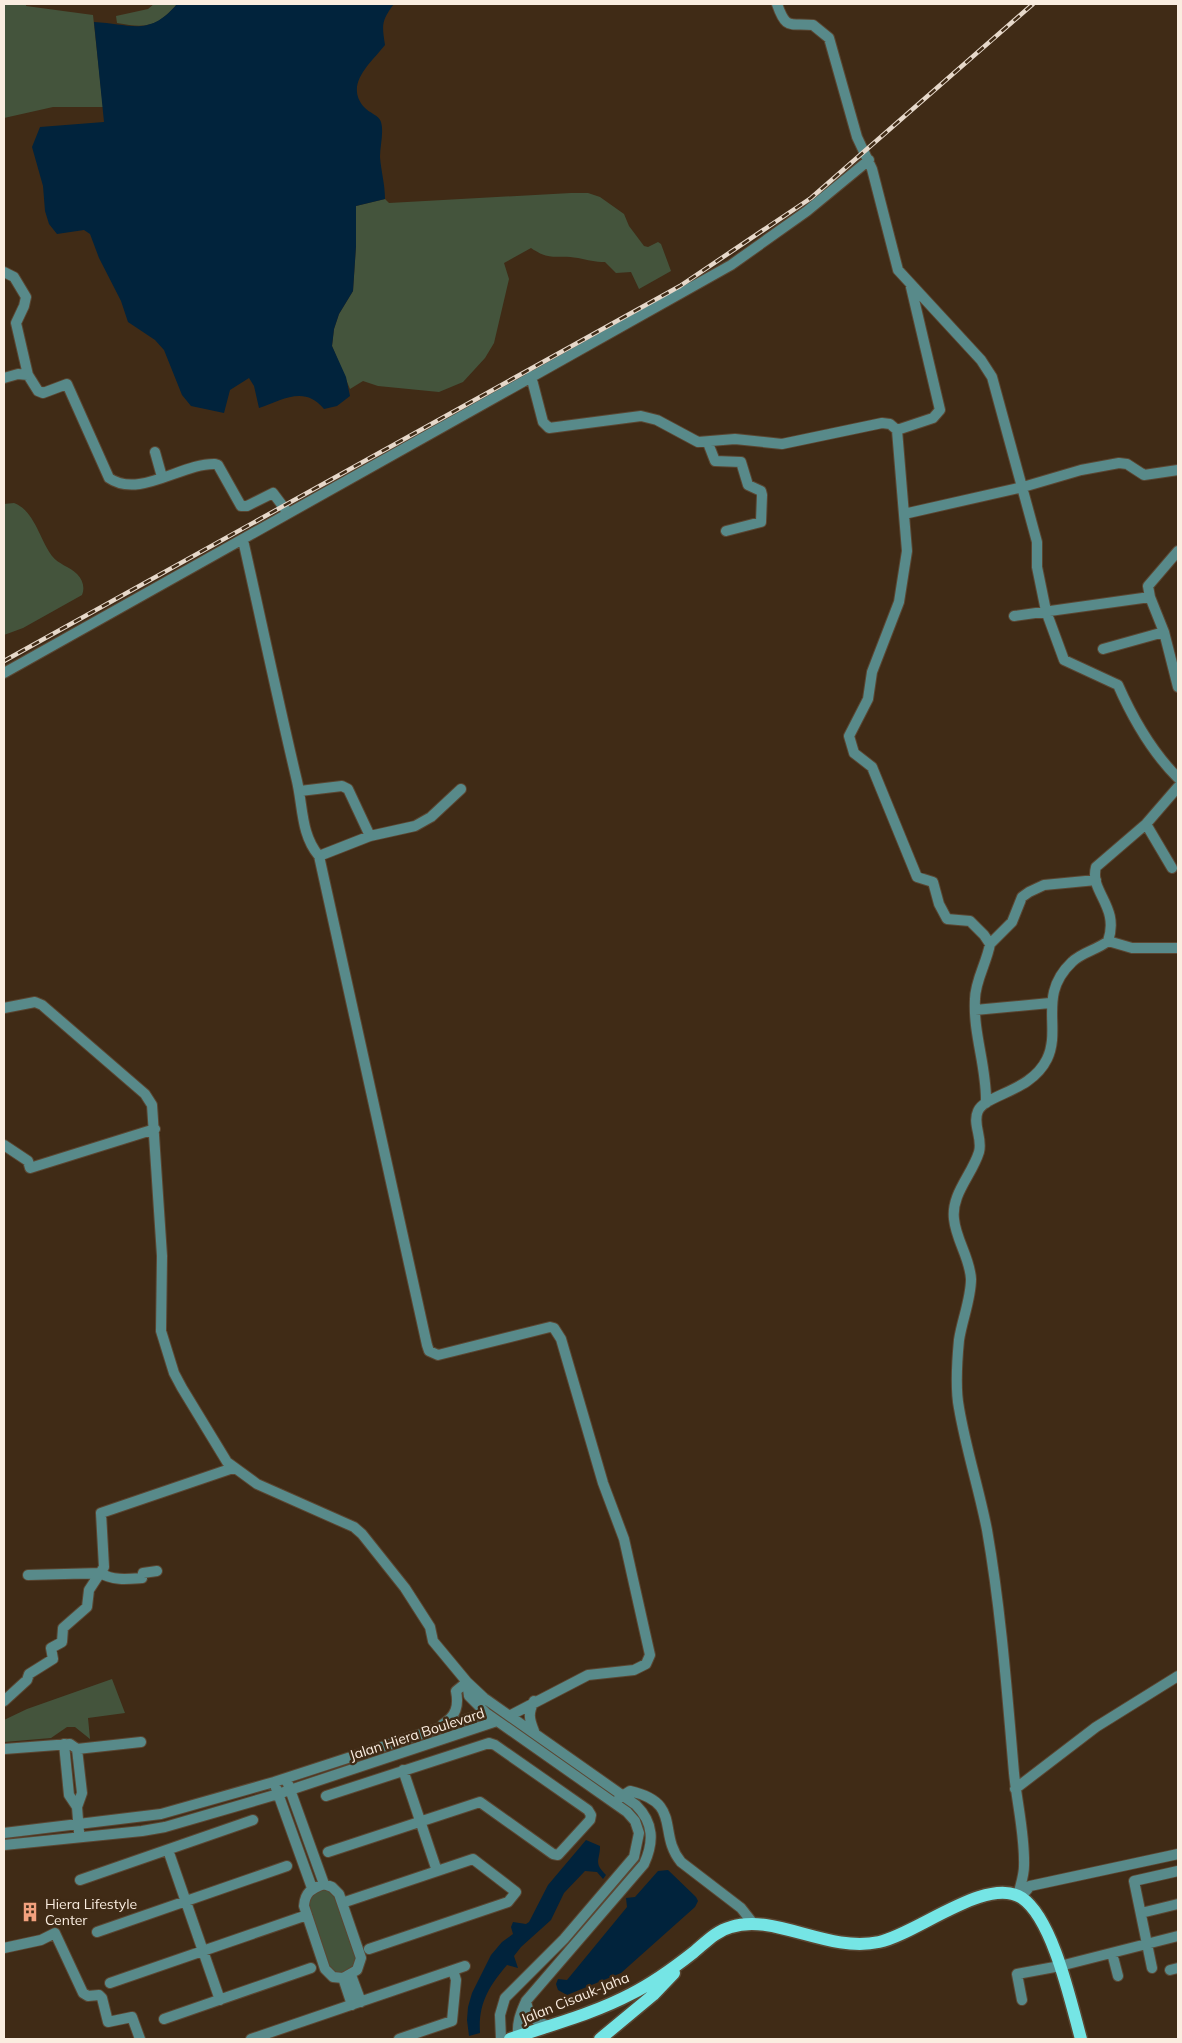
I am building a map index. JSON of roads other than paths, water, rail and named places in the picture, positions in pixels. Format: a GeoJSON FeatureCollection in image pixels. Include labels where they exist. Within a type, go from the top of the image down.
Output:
{"type":"FeatureCollection","features":[{"type":"Feature","properties":{"kind":"main road"},"geometry":{"type":"LineString","coordinates":[[600,2039],[653,1995],[693,1952],[714,1934],[731,1927],[752,1922],[840,1944],[862,1944],[896,1936],[984,1895],[1005,1891],[1020,1897],[1032,1907],[1046,1931],[1060,1966],[1081,2039]]}},
{"type":"Feature","properties":{"kind":"main road","name":"Jalan Cisauk-Jaha"},"geometry":{"type":"LineString","coordinates":[[516,2038],[631,1994],[693,1952]]}},
{"type":"Feature","properties":{"kind":"street"},"geometry":{"type":"LineString","coordinates":[[777,4],[783,20],[790,25],[813,25],[829,38],[857,137],[868,160],[895,262],[902,276],[981,360],[992,377],[1037,542],[1037,566],[1046,611],[1064,660],[1118,686],[1128,710],[1156,753],[1178,778]]}},
{"type":"Feature","properties":{"kind":"street"},"geometry":{"type":"LineString","coordinates":[[4,673],[531,376],[731,266],[807,211],[868,160]]}},
{"type":"Feature","properties":{"kind":"street"},"geometry":{"type":"LineString","coordinates":[[4,272],[14,277],[26,297],[16,323],[28,375],[40,393],[67,384],[109,478],[129,486],[214,464],[218,465],[241,506],[247,506],[273,493],[288,513]]}},
{"type":"Feature","properties":{"kind":"street"},"geometry":{"type":"LineString","coordinates":[[896,430],[933,418],[940,410],[911,286]]}},
{"type":"Feature","properties":{"kind":"street"},"geometry":{"type":"LineString","coordinates":[[4,378],[18,374],[28,375]]}},
{"type":"Feature","properties":{"kind":"street"},"geometry":{"type":"LineString","coordinates":[[531,376],[543,422],[549,428],[641,416],[657,420],[690,439],[708,443],[735,439],[791,443],[882,423],[890,424],[896,430],[907,551],[899,602],[871,676],[868,699],[849,736],[854,753],[872,766],[917,877],[933,882],[939,904],[946,919],[970,921],[990,944]]}},
{"type":"Feature","properties":{"kind":"street"},"geometry":{"type":"LineString","coordinates":[[708,443],[715,461],[741,462],[748,486],[761,491],[762,495],[761,522],[726,532]]}},
{"type":"Feature","properties":{"kind":"street"},"geometry":{"type":"LineString","coordinates":[[155,452],[162,477]]}},
{"type":"Feature","properties":{"kind":"street"},"geometry":{"type":"LineString","coordinates":[[904,514],[1023,487],[1081,470],[1119,463],[1127,464],[1144,475],[1178,470]]}},
{"type":"Feature","properties":{"kind":"street"},"geometry":{"type":"LineString","coordinates":[[4,1008],[35,1002],[42,1005],[146,1094],[152,1105],[162,1256],[161,1331],[171,1364],[182,1388],[227,1462],[257,1484],[337,1518],[362,1534],[430,1627],[433,1641],[467,1682],[469,1696],[497,1721],[507,1713],[519,1712],[534,1701],[588,1675],[641,1668],[650,1655],[624,1539],[607,1494],[557,1331],[550,1327],[438,1355],[429,1351],[319,856],[309,844],[306,834],[300,791],[243,540]]}},
{"type":"Feature","properties":{"kind":"street"},"geometry":{"type":"LineString","coordinates":[[1178,551],[1148,586],[1150,597],[1175,664],[1178,687]]}},
{"type":"Feature","properties":{"kind":"street"},"geometry":{"type":"LineString","coordinates":[[1014,616],[1150,597]]}},
{"type":"Feature","properties":{"kind":"street"},"geometry":{"type":"LineString","coordinates":[[1103,649],[1164,632]]}},
{"type":"Feature","properties":{"kind":"street"},"geometry":{"type":"LineString","coordinates":[[300,791],[342,786],[348,789],[370,836]]}},
{"type":"Feature","properties":{"kind":"street"},"geometry":{"type":"LineString","coordinates":[[1108,941],[1112,929],[1112,917],[1096,880],[1094,873],[1096,867],[1146,824],[1178,787]]}},
{"type":"Feature","properties":{"kind":"street"},"geometry":{"type":"LineString","coordinates":[[319,856],[370,836],[420,823],[431,816],[461,789]]}},
{"type":"Feature","properties":{"kind":"street"},"geometry":{"type":"LineString","coordinates":[[1146,824],[1172,868]]}},
{"type":"Feature","properties":{"kind":"street"},"geometry":{"type":"LineString","coordinates":[[986,1102],[986,1080],[978,1047],[975,993],[990,944],[1012,922],[1022,897],[1029,892],[1044,885],[1096,880]]}},
{"type":"Feature","properties":{"kind":"street"},"geometry":{"type":"LineString","coordinates":[[1020,1897],[1024,1868],[1003,1649],[987,1531],[958,1398],[959,1342],[971,1280],[970,1268],[953,1217],[964,1179],[979,1152],[981,1142],[977,1114],[986,1102],[1025,1084],[1047,1060],[1050,1046],[1050,1003],[1066,968],[1078,956],[1108,941],[1132,948],[1178,948]]}},
{"type":"Feature","properties":{"kind":"street"},"geometry":{"type":"LineString","coordinates":[[975,1010],[1050,1003]]}},
{"type":"Feature","properties":{"kind":"street"},"geometry":{"type":"LineString","coordinates":[[4,1145],[28,1161],[30,1168],[155,1129]]}},
{"type":"Feature","properties":{"kind":"street"},"geometry":{"type":"LineString","coordinates":[[4,1701],[27,1680],[30,1674],[53,1659],[53,1646],[62,1642],[63,1628],[87,1607],[89,1590],[104,1567],[101,1513],[233,1468]]}},
{"type":"Feature","properties":{"kind":"street"},"geometry":{"type":"LineString","coordinates":[[28,1574],[101,1573],[107,1577],[127,1579],[142,1578],[143,1572],[157,1571]]}},
{"type":"Feature","properties":{"kind":"street"},"geometry":{"type":"LineString","coordinates":[[1015,1789],[1096,1727],[1178,1676]]}},
{"type":"Feature","properties":{"kind":"street"},"geometry":{"type":"LineString","coordinates":[[433,1730],[452,1719],[458,1702],[456,1691],[467,1682]]}},
{"type":"Feature","properties":{"kind":"street","name":"Jalan Hiera Boulevard"},"geometry":{"type":"LineString","coordinates":[[467,1682],[492,1703],[621,1794],[645,1814],[651,1830],[651,1848],[644,1864],[526,2001],[519,2016],[516,2038]]}},
{"type":"Feature","properties":{"kind":"street"},"geometry":{"type":"LineString","coordinates":[[534,1701],[530,1710],[530,1721],[535,1732]]}},
{"type":"Feature","properties":{"kind":"street"},"geometry":{"type":"LineString","coordinates":[[486,1713],[492,1703]]}},
{"type":"Feature","properties":{"kind":"street","name":"Jalan Hiera Boulevard"},"geometry":{"type":"LineString","coordinates":[[4,1832],[161,1814],[274,1782],[486,1713]]}},
{"type":"Feature","properties":{"kind":"street","name":"Jalan Hiera Boulevard"},"geometry":{"type":"LineString","coordinates":[[4,1845],[165,1827],[278,1794],[497,1721],[615,1804],[635,1821],[639,1833],[634,1857],[564,1939],[505,1998],[500,2015],[501,2039]]}},
{"type":"Feature","properties":{"kind":"street"},"geometry":{"type":"LineString","coordinates":[[4,1749],[64,1744],[70,1744],[77,1748],[141,1742]]}},
{"type":"Feature","properties":{"kind":"street"},"geometry":{"type":"LineString","coordinates":[[326,1796],[489,1743],[495,1745],[588,1810],[591,1815],[590,1820],[558,1855],[480,1802],[328,1852]]}},
{"type":"Feature","properties":{"kind":"street"},"geometry":{"type":"LineString","coordinates":[[64,1744],[69,1795],[77,1807]]}},
{"type":"Feature","properties":{"kind":"street"},"geometry":{"type":"LineString","coordinates":[[77,1748],[82,1793],[77,1807],[80,1838]]}},
{"type":"Feature","properties":{"kind":"street"},"geometry":{"type":"LineString","coordinates":[[403,1770],[437,1871]]}},
{"type":"Feature","properties":{"kind":"street"},"geometry":{"type":"LineString","coordinates":[[285,1778],[324,1884]]}},
{"type":"Feature","properties":{"kind":"street"},"geometry":{"type":"LineString","coordinates":[[274,1782],[312,1888]]}},
{"type":"Feature","properties":{"kind":"street"},"geometry":{"type":"LineString","coordinates":[[615,1804],[621,1794],[630,1790],[642,1793],[653,1800],[663,1810],[669,1824],[670,1844],[680,1862],[741,1908],[752,1922]]}},
{"type":"Feature","properties":{"kind":"street"},"geometry":{"type":"LineString","coordinates":[[80,1880],[253,1820]]}},
{"type":"Feature","properties":{"kind":"street"},"geometry":{"type":"LineString","coordinates":[[292,1834],[304,1830]]}},
{"type":"Feature","properties":{"kind":"street"},"geometry":{"type":"LineString","coordinates":[[168,1850],[220,2000]]}},
{"type":"Feature","properties":{"kind":"street"},"geometry":{"type":"LineString","coordinates":[[1020,1897],[1030,1886],[1178,1854]]}},
{"type":"Feature","properties":{"kind":"street"},"geometry":{"type":"LineString","coordinates":[[342,1902],[473,1859],[516,1892],[508,1902],[369,1949]]}},
{"type":"Feature","properties":{"kind":"street"},"geometry":{"type":"LineString","coordinates":[[97,1932],[287,1866]]}},
{"type":"Feature","properties":{"kind":"street"},"geometry":{"type":"LineString","coordinates":[[1152,1968],[1134,1881],[1178,1871]]}},
{"type":"Feature","properties":{"kind":"street"},"geometry":{"type":"LineString","coordinates":[[324,1884],[332,1887],[339,1894],[361,1958],[356,1970],[347,1976],[333,1977],[325,1969],[304,1906],[305,1896],[312,1888],[324,1884]]}},
{"type":"Feature","properties":{"kind":"street"},"geometry":{"type":"LineString","coordinates":[[1141,1913],[1178,1904]]}},
{"type":"Feature","properties":{"kind":"street"},"geometry":{"type":"LineString","coordinates":[[110,1983],[307,1915]]}},
{"type":"Feature","properties":{"kind":"street"},"geometry":{"type":"LineString","coordinates":[[4,1948],[41,1940],[55,1933],[83,1993],[88,1996],[99,1995],[102,1998],[108,2022],[132,2017],[140,2039]]}},
{"type":"Feature","properties":{"kind":"street"},"geometry":{"type":"LineString","coordinates":[[1022,2000],[1017,1974],[1060,1966],[1178,1938]]}},
{"type":"Feature","properties":{"kind":"street"},"geometry":{"type":"LineString","coordinates":[[1112,1953],[1118,1976]]}},
{"type":"Feature","properties":{"kind":"street"},"geometry":{"type":"LineString","coordinates":[[251,2039],[465,1966]]}},
{"type":"Feature","properties":{"kind":"street"},"geometry":{"type":"LineString","coordinates":[[164,2019],[312,1968]]}},
{"type":"Feature","properties":{"kind":"street"},"geometry":{"type":"LineString","coordinates":[[398,2039],[452,2021],[456,1980],[453,1970]]}},
{"type":"Feature","properties":{"kind":"street"},"geometry":{"type":"LineString","coordinates":[[347,1976],[356,2003]]}},
{"type":"Feature","properties":{"kind":"street"},"geometry":{"type":"LineString","coordinates":[[526,2001],[528,2014],[536,2022],[549,2026]]}},
{"type":"Feature","properties":{"kind":"street"},"geometry":{"type":"LineString","coordinates":[[281,2029],[285,2039]]}},
{"type":"Feature","properties":{"kind":"water"},"geometry":{"type":"Polygon","coordinates":[[[177,4],[394,4],[384,23],[385,45],[367,66],[358,82],[359,98],[364,107],[378,118],[382,126],[380,157],[385,199],[356,206],[353,291],[339,314],[334,329],[332,346],[346,377],[350,396],[337,406],[324,409],[317,402],[309,398],[293,396],[259,408],[254,386],[249,378],[230,390],[224,413],[191,406],[182,395],[164,350],[155,340],[128,322],[121,301],[99,258],[90,234],[84,230],[57,234],[49,224],[45,211],[43,186],[32,147],[40,127],[104,122],[94,22],[130,26],[148,25],[158,21],[177,4]]]}},
{"type":"Feature","properties":{"kind":"water"},"geometry":{"type":"Polygon","coordinates":[[[586,1840],[600,1846],[598,1864],[606,1875],[603,1879],[597,1872],[585,1871],[564,1893],[551,1920],[521,1947],[514,1956],[518,1968],[507,1965],[495,1980],[483,2004],[480,2033],[469,2036],[468,2007],[472,1993],[491,1955],[502,1942],[513,1934],[511,1927],[513,1922],[526,1924],[529,1922],[548,1885],[586,1840]]]}},
{"type":"Feature","properties":{"kind":"water"},"geometry":{"type":"Polygon","coordinates":[[[668,1870],[696,1897],[698,1901],[695,1907],[621,1973],[567,1995],[558,1990],[556,1984],[558,1979],[567,1980],[627,1907],[626,1898],[635,1897],[658,1871],[668,1870]]]}},
{"type":"Feature","properties":{"kind":"railway"},"geometry":{"type":"LineString","coordinates":[[4,661],[680,286],[811,198],[1033,4]]}},
{"type":"Feature","properties":{"kind":"place","name":"Hiera Lifestyle Center"},"geometry":{"type":"Point","coordinates":[30,1912]}}]}
